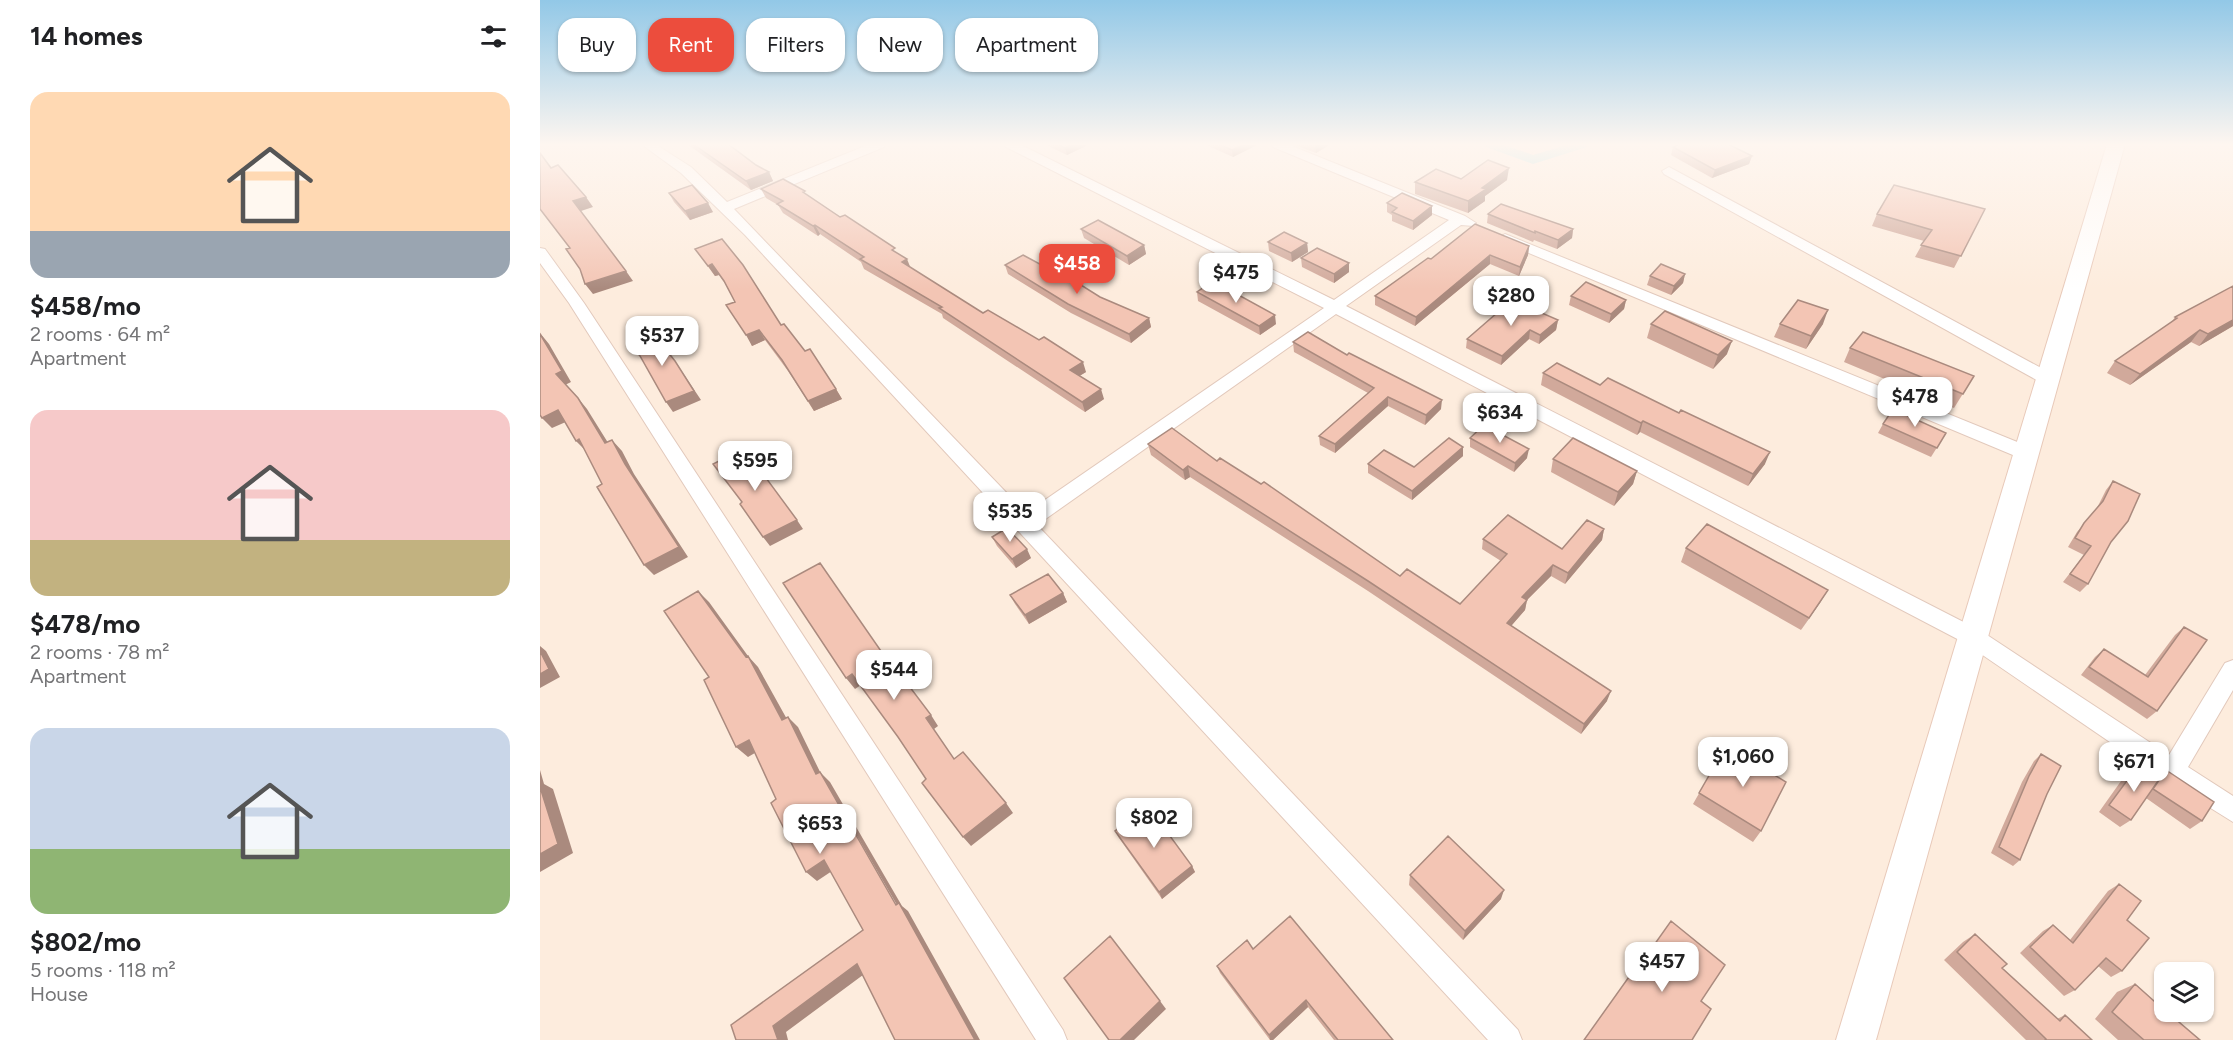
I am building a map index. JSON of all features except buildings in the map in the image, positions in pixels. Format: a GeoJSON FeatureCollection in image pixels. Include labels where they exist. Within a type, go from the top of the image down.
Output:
{"type":"FeatureCollection","features":[{"type":"Feature","properties":{"kind":"street"},"geometry":{"type":"LineString","coordinates":[[709,193],[1025,524],[1508,1040]]}},
{"type":"Feature","properties":{"kind":"street"},"geometry":{"type":"LineString","coordinates":[[725,208],[762,193]]}},
{"type":"Feature","properties":{"kind":"street"},"geometry":{"type":"LineString","coordinates":[[1107,193],[1335,307],[1973,637],[2233,810]]}},
{"type":"Feature","properties":{"kind":"street"},"geometry":{"type":"LineString","coordinates":[[1395,193],[2026,453]]}},
{"type":"Feature","properties":{"kind":"street"},"geometry":{"type":"LineString","coordinates":[[1708,193],[2048,379]]}},
{"type":"Feature","properties":{"kind":"street"},"geometry":{"type":"LineString","coordinates":[[1856,1040],[2102,193]]}},
{"type":"Feature","properties":{"kind":"street"},"geometry":{"type":"LineString","coordinates":[[1025,524],[1460,219]]}},
{"type":"Feature","properties":{"kind":"street"},"geometry":{"type":"LineString","coordinates":[[540,252],[589,323],[1053,1040]]}},
{"type":"Feature","properties":{"kind":"street"},"geometry":{"type":"LineString","coordinates":[[2173,771],[2233,670]]}}]}
